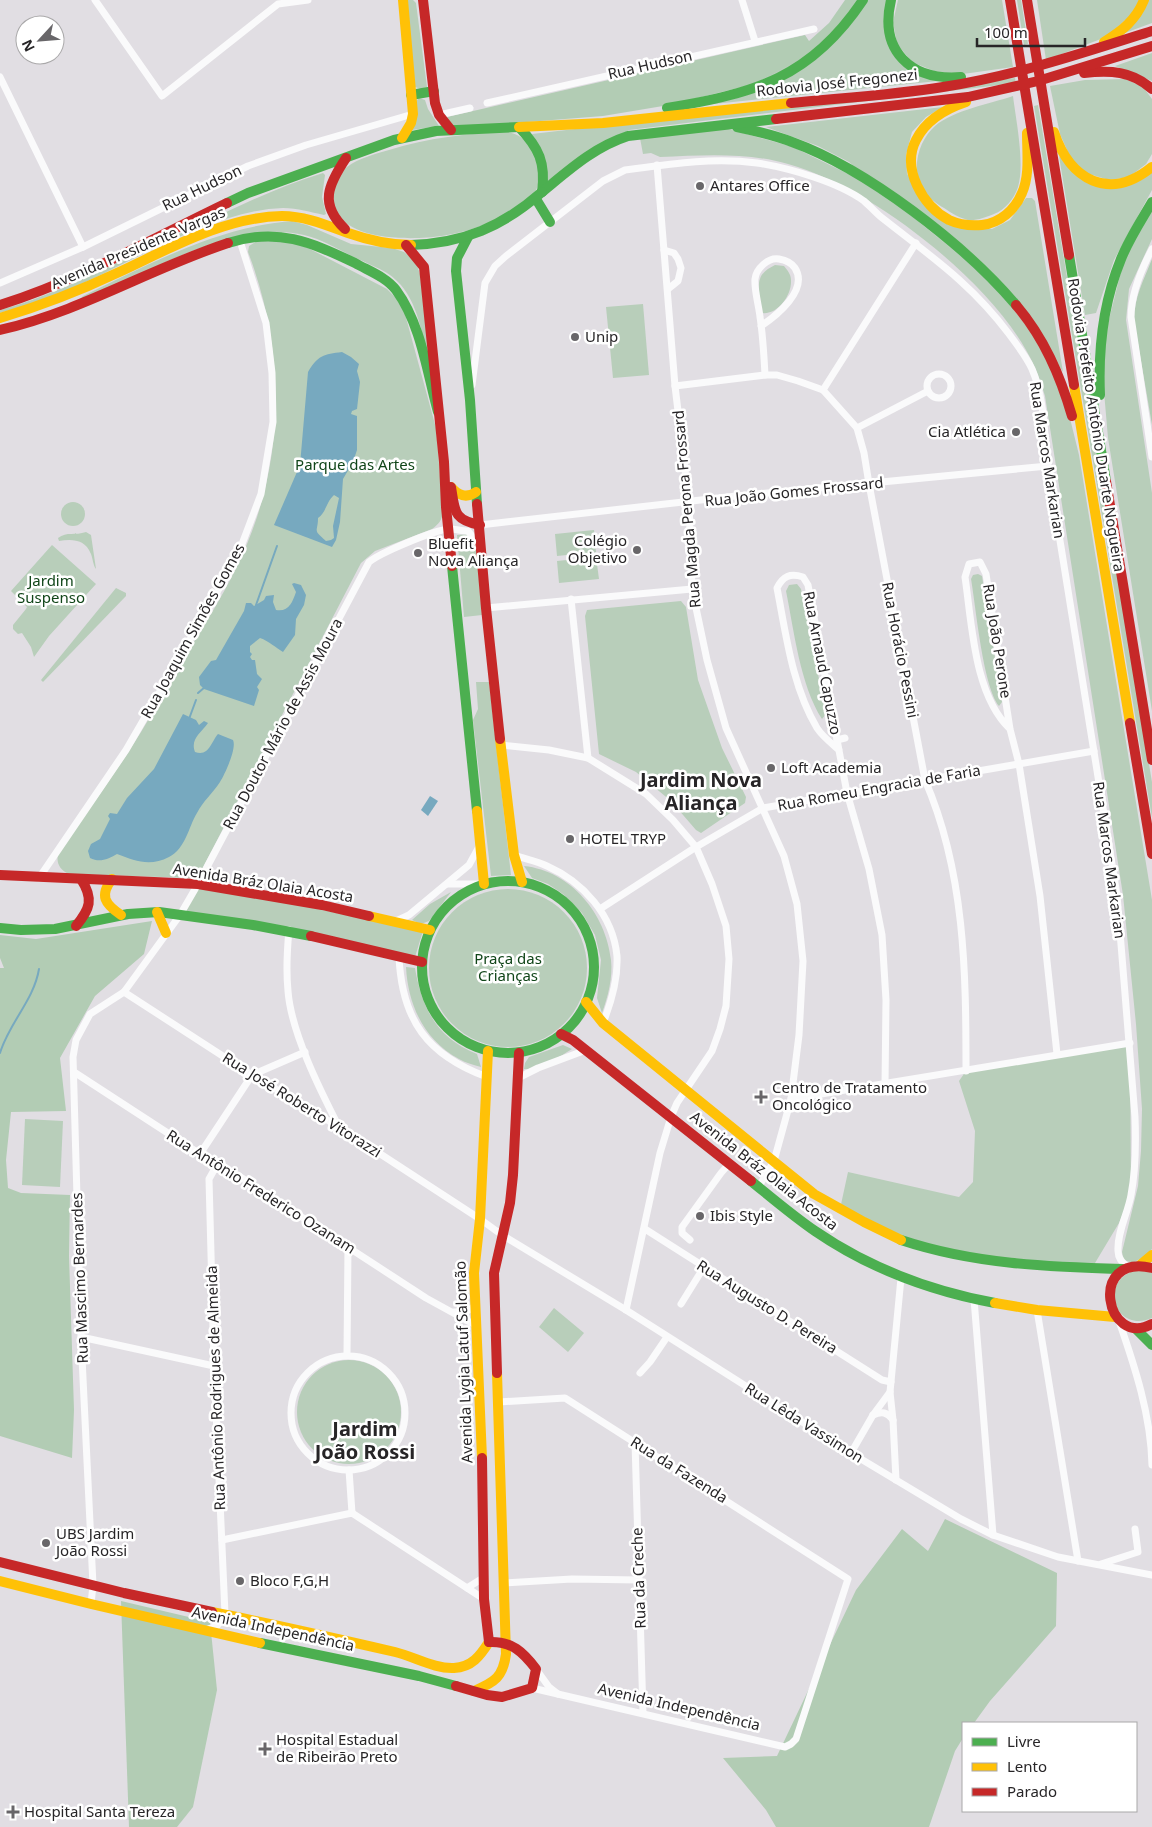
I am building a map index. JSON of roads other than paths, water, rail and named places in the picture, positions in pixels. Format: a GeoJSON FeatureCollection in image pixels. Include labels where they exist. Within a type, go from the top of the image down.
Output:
{"type":"FeatureCollection","features":[{"type":"Feature","properties":{"kind":"main road"},"geometry":{"type":"LineString","coordinates":[[402,138],[411,123],[412,114],[403,0]]}},
{"type":"Feature","properties":{"kind":"main road"},"geometry":{"type":"LineString","coordinates":[[423,0],[434,91],[439,115],[451,130]]}},
{"type":"Feature","properties":{"kind":"main road"},"geometry":{"type":"LineString","coordinates":[[603,123],[726,97],[746,91],[796,69],[822,50],[837,36],[863,0]]}},
{"type":"Feature","properties":{"kind":"main road"},"geometry":{"type":"LineString","coordinates":[[892,0],[887,16],[889,36],[901,57],[915,69],[928,75],[943,78],[1013,73]]}},
{"type":"Feature","properties":{"kind":"main road"},"geometry":{"type":"LineString","coordinates":[[1006,0],[1016,35]]}},
{"type":"Feature","properties":{"kind":"main road","name":"Rodovia Prefeito Antônio Duarte Nogueira"},"geometry":{"type":"LineString","coordinates":[[1010,0],[1152,854]]}},
{"type":"Feature","properties":{"kind":"main road","name":"Rodovia Prefeito Antônio Duarte Nogueira"},"geometry":{"type":"LineString","coordinates":[[1027,0],[1107,477],[1152,760]]}},
{"type":"Feature","properties":{"kind":"main road"},"geometry":{"type":"LineString","coordinates":[[1035,0],[1037,29],[1035,52]]}},
{"type":"Feature","properties":{"kind":"main road"},"geometry":{"type":"LineString","coordinates":[[1077,55],[1126,28],[1137,16],[1144,0]]}},
{"type":"Feature","properties":{"kind":"main road","name":"Rodovia José Fregonezi"},"geometry":{"type":"LineString","coordinates":[[520,127],[603,123],[935,88],[1013,73],[1152,31]]}},
{"type":"Feature","properties":{"kind":"main road","name":"Rodovia José Fregonezi"},"geometry":{"type":"LineString","coordinates":[[539,195],[596,149],[628,136],[968,97],[1014,88],[1062,75],[1152,46]]}},
{"type":"Feature","properties":{"kind":"main road"},"geometry":{"type":"LineString","coordinates":[[1062,75],[1117,72],[1138,78],[1152,89]]}},
{"type":"Feature","properties":{"kind":"main road"},"geometry":{"type":"LineString","coordinates":[[1014,88],[946,110],[931,120],[919,133],[911,151],[911,172],[919,192],[933,209],[952,221],[972,226],[998,220],[1011,210],[1020,199],[1026,182],[1026,97]]}},
{"type":"Feature","properties":{"kind":"main road"},"geometry":{"type":"LineString","coordinates":[[411,95],[434,91]]}},
{"type":"Feature","properties":{"kind":"main road"},"geometry":{"type":"LineString","coordinates":[[1043,101],[1064,156],[1082,176],[1099,184],[1118,185],[1135,180],[1152,168]]}},
{"type":"Feature","properties":{"kind":"main road"},"geometry":{"type":"LineString","coordinates":[[720,124],[776,136],[800,145],[855,172],[901,203],[981,268],[1014,302],[1042,340],[1050,355],[1066,396],[1091,486]]}},
{"type":"Feature","properties":{"kind":"main road"},"geometry":{"type":"LineString","coordinates":[[520,127],[530,138],[541,157],[544,178],[539,195],[550,222]]}},
{"type":"Feature","properties":{"kind":"main road","name":"Avenida Presidente Vargas"},"geometry":{"type":"LineString","coordinates":[[0,305],[34,294],[91,269],[248,193],[402,138],[451,130],[520,127]]}},
{"type":"Feature","properties":{"kind":"main road"},"geometry":{"type":"LineString","coordinates":[[346,158],[332,179],[328,189],[328,198],[332,213],[338,223],[350,233]]}},
{"type":"Feature","properties":{"kind":"main road","name":"Avenida Presidente Vargas"},"geometry":{"type":"LineString","coordinates":[[0,318],[36,308],[95,284],[198,235],[241,221],[269,216],[291,215],[309,218],[360,238],[406,245],[444,242],[468,237],[486,230],[513,216],[539,195]]}},
{"type":"Feature","properties":{"kind":"main road"},"geometry":{"type":"LineString","coordinates":[[1107,477],[1098,368],[1103,324],[1114,278],[1121,260],[1152,202]]}},
{"type":"Feature","properties":{"kind":"main road"},"geometry":{"type":"LineString","coordinates":[[0,330],[60,314],[214,247],[261,236],[282,236],[306,242],[382,277],[396,288],[411,316],[438,412]]}},
{"type":"Feature","properties":{"kind":"main road"},"geometry":{"type":"LineString","coordinates":[[468,237],[457,258],[456,271],[470,400],[486,608],[514,855],[522,882]]}},
{"type":"Feature","properties":{"kind":"main road"},"geometry":{"type":"LineString","coordinates":[[406,245],[424,267],[484,884]]}},
{"type":"Feature","properties":{"kind":"main road"},"geometry":{"type":"LineString","coordinates":[[444,462],[460,518],[464,521],[480,525]]}},
{"type":"Feature","properties":{"kind":"main road"},"geometry":{"type":"LineString","coordinates":[[451,487],[456,494],[464,497],[473,495],[476,492]]}},
{"type":"Feature","properties":{"kind":"main road","name":"Avenida Bráz Olaia Acosta"},"geometry":{"type":"LineString","coordinates":[[0,875],[198,884],[322,906],[430,930]]}},
{"type":"Feature","properties":{"kind":"main road"},"geometry":{"type":"LineString","coordinates":[[112,879],[105,890],[105,901],[121,915]]}},
{"type":"Feature","properties":{"kind":"main road"},"geometry":{"type":"LineString","coordinates":[[76,926],[85,913],[90,899],[90,892],[81,880]]}},
{"type":"Feature","properties":{"kind":"main road"},"geometry":{"type":"LineString","coordinates":[[503,881],[522,882],[538,886],[553,894],[577,916],[588,936],[593,958],[593,980],[586,1002],[574,1022],[548,1043],[519,1053],[488,1051],[472,1045],[457,1036],[434,1012],[423,980],[423,952],[430,930],[439,914],[452,901],[467,891],[484,884],[503,881]]}},
{"type":"Feature","properties":{"kind":"main road"},"geometry":{"type":"LineString","coordinates":[[157,912],[166,933]]}},
{"type":"Feature","properties":{"kind":"main road"},"geometry":{"type":"LineString","coordinates":[[0,928],[23,930],[76,926],[121,915],[157,912],[220,919],[289,930],[422,962]]}},
{"type":"Feature","properties":{"kind":"main road","name":"Avenida Bráz Olaia Acosta"},"geometry":{"type":"LineString","coordinates":[[586,1002],[603,1024],[814,1194],[896,1238],[948,1254],[996,1262],[1033,1266],[1125,1268],[1140,1265]]}},
{"type":"Feature","properties":{"kind":"main road","name":"Avenida Bráz Olaia Acosta"},"geometry":{"type":"LineString","coordinates":[[561,1034],[586,1050],[758,1188],[819,1234],[860,1259],[901,1278],[974,1299],[1037,1310],[1117,1319]]}},
{"type":"Feature","properties":{"kind":"main road","name":"Avenida Lygia Latuf Salomão"},"geometry":{"type":"LineString","coordinates":[[488,1051],[480,1219],[474,1262],[482,1441],[484,1599],[489,1642]]}},
{"type":"Feature","properties":{"kind":"main road"},"geometry":{"type":"LineString","coordinates":[[474,1691],[492,1684],[501,1676],[505,1666],[506,1641],[494,1273],[510,1203],[514,1175],[519,1053]]}},
{"type":"Feature","properties":{"kind":"main road"},"geometry":{"type":"LineString","coordinates":[[1140,1265],[1152,1255]]}},
{"type":"Feature","properties":{"kind":"main road"},"geometry":{"type":"LineString","coordinates":[[1140,1265],[1152,1268]]}},
{"type":"Feature","properties":{"kind":"main road"},"geometry":{"type":"LineString","coordinates":[[1125,1268],[1114,1279],[1110,1288],[1109,1298],[1117,1319],[1136,1329],[1152,1345]]}},
{"type":"Feature","properties":{"kind":"main road"},"geometry":{"type":"LineString","coordinates":[[1136,1329],[1152,1324]]}},
{"type":"Feature","properties":{"kind":"main road"},"geometry":{"type":"LineString","coordinates":[[479,1399],[490,1399],[499,1402]]}},
{"type":"Feature","properties":{"kind":"main road","name":"Avenida Independência"},"geometry":{"type":"LineString","coordinates":[[0,1562],[93,1585],[248,1618],[411,1656],[441,1667],[455,1668],[466,1666],[478,1659],[489,1642]]}},
{"type":"Feature","properties":{"kind":"main road","name":"Avenida Independência"},"geometry":{"type":"LineString","coordinates":[[0,1581],[291,1650],[419,1676],[502,1698],[532,1688]]}},
{"type":"Feature","properties":{"kind":"main road"},"geometry":{"type":"LineString","coordinates":[[489,1642],[506,1641],[522,1652],[536,1669],[532,1688]]}},
{"type":"Feature","properties":{"kind":"street"},"geometry":{"type":"LineString","coordinates":[[95,0],[162,96],[278,4],[288,1],[308,0]]}},
{"type":"Feature","properties":{"kind":"street"},"geometry":{"type":"LineString","coordinates":[[742,0],[755,41]]}},
{"type":"Feature","properties":{"kind":"street","name":"Rua Hudson"},"geometry":{"type":"LineString","coordinates":[[487,103],[814,29]]}},
{"type":"Feature","properties":{"kind":"street"},"geometry":{"type":"LineString","coordinates":[[0,77],[83,247]]}},
{"type":"Feature","properties":{"kind":"street"},"geometry":{"type":"LineString","coordinates":[[439,115],[470,108]]}},
{"type":"Feature","properties":{"kind":"street","name":"Rua Hudson"},"geometry":{"type":"LineString","coordinates":[[0,283],[83,247],[248,166],[306,145],[412,114]]}},
{"type":"Feature","properties":{"kind":"street","name":"Rua Marcos Markarian"},"geometry":{"type":"LineString","coordinates":[[470,400],[485,283],[495,266],[602,181],[615,173],[697,160],[748,162],[786,169],[832,184],[864,201],[880,216],[948,268],[984,303],[1024,355],[1032,368],[1041,403],[1048,466],[1117,895],[1130,1043],[1136,1152],[1131,1194],[1118,1243],[1118,1252],[1125,1268]]}},
{"type":"Feature","properties":{"kind":"street","name":"Rua Magda Perona Frossard"},"geometry":{"type":"LineString","coordinates":[[657,165],[675,386],[689,503],[692,589],[706,660],[726,728],[784,856],[797,904],[803,961],[799,1035],[791,1099],[774,1161],[758,1188]]}},
{"type":"Feature","properties":{"kind":"street","name":"Rua Joaquim Simões Gomes"},"geometry":{"type":"LineString","coordinates":[[39,878],[126,750],[210,605],[240,552],[261,494],[273,422],[272,373],[266,323],[240,241]]}},
{"type":"Feature","properties":{"kind":"street"},"geometry":{"type":"LineString","coordinates":[[823,390],[916,243]]}},
{"type":"Feature","properties":{"kind":"street"},"geometry":{"type":"LineString","coordinates":[[1152,249],[1133,298],[1131,317],[1152,457]]}},
{"type":"Feature","properties":{"kind":"street"},"geometry":{"type":"LineString","coordinates":[[664,250],[674,252],[678,258],[680,268],[678,281],[668,289]]}},
{"type":"Feature","properties":{"kind":"street"},"geometry":{"type":"LineString","coordinates":[[761,326],[782,310],[795,294],[798,280],[795,269],[786,260],[774,258],[764,263],[755,278],[765,375]]}},
{"type":"Feature","properties":{"kind":"street","name":"Rua Horácio Pessini"},"geometry":{"type":"LineString","coordinates":[[675,386],[765,375],[784,377],[823,390],[857,428],[864,454],[925,780],[942,825],[958,896],[965,965],[966,1071]]}},
{"type":"Feature","properties":{"kind":"street"},"geometry":{"type":"LineString","coordinates":[[857,428],[928,391]]}},
{"type":"Feature","properties":{"kind":"street","name":"Rua João Gomes Frossard"},"geometry":{"type":"LineString","coordinates":[[480,525],[1048,466]]}},
{"type":"Feature","properties":{"kind":"street"},"geometry":{"type":"LineString","coordinates":[[449,529],[468,531],[482,549]]}},
{"type":"Feature","properties":{"kind":"street","name":"Rua Doutor Mário de Assis Moura"},"geometry":{"type":"LineString","coordinates":[[124,992],[180,915],[198,884],[369,562],[381,554],[439,531],[449,529]]}},
{"type":"Feature","properties":{"kind":"street","name":"Rua João Perone"},"geometry":{"type":"LineString","coordinates":[[1010,728],[993,708],[985,690],[978,663],[965,577],[969,564],[975,562],[980,562],[986,574],[1010,728],[1019,764],[1040,896],[1058,1054]]}},
{"type":"Feature","properties":{"kind":"street","name":"Rua Arnaud Capuzzo"},"geometry":{"type":"LineString","coordinates":[[839,750],[818,729],[803,698],[790,655],[777,588],[781,580],[794,574],[803,577],[808,585],[837,740],[839,750],[847,793],[869,869],[882,935],[886,1000],[885,1085]]}},
{"type":"Feature","properties":{"kind":"street"},"geometry":{"type":"LineString","coordinates":[[486,608],[692,589]]}},
{"type":"Feature","properties":{"kind":"street"},"geometry":{"type":"LineString","coordinates":[[571,599],[588,758]]}},
{"type":"Feature","properties":{"kind":"street"},"geometry":{"type":"LineString","coordinates":[[837,740],[845,738]]}},
{"type":"Feature","properties":{"kind":"street"},"geometry":{"type":"LineString","coordinates":[[501,746],[549,750],[588,758],[646,794],[673,820],[696,847],[712,884],[726,926],[729,959],[726,1006],[712,1051],[677,1103],[671,1117],[660,1154],[626,1310]]}},
{"type":"Feature","properties":{"kind":"street","name":"Rua Romeu Engracia de Faria"},"geometry":{"type":"LineString","coordinates":[[600,908],[696,847],[763,808],[1094,751]]}},
{"type":"Feature","properties":{"kind":"street"},"geometry":{"type":"LineString","coordinates":[[396,921],[409,915],[469,865],[480,845]]}},
{"type":"Feature","properties":{"kind":"street"},"geometry":{"type":"LineString","coordinates":[[514,855],[547,866],[577,884],[600,908],[611,933],[617,956],[614,985],[603,1024]]}},
{"type":"Feature","properties":{"kind":"street"},"geometry":{"type":"LineString","coordinates":[[447,884],[484,884]]}},
{"type":"Feature","properties":{"kind":"street"},"geometry":{"type":"LineString","coordinates":[[289,930],[287,961],[288,993],[294,1022],[323,1096],[339,1127]]}},
{"type":"Feature","properties":{"kind":"street"},"geometry":{"type":"LineString","coordinates":[[399,957],[404,997],[412,1020],[430,1043],[454,1062],[487,1077]]}},
{"type":"Feature","properties":{"kind":"street","name":"Rua Mascimo Bernardes"},"geometry":{"type":"LineString","coordinates":[[92,1604],[93,1585],[81,1337],[73,1056],[76,1040],[90,1014],[124,992]]}},
{"type":"Feature","properties":{"kind":"street","name":"Rua José Roberto Vitorazzi"},"geometry":{"type":"LineString","coordinates":[[124,992],[252,1075],[339,1127],[480,1219]]}},
{"type":"Feature","properties":{"kind":"street"},"geometry":{"type":"LineString","coordinates":[[791,1099],[885,1085],[1130,1043]]}},
{"type":"Feature","properties":{"kind":"street"},"geometry":{"type":"LineString","coordinates":[[518,1078],[538,1068],[586,1050]]}},
{"type":"Feature","properties":{"kind":"street"},"geometry":{"type":"LineString","coordinates":[[200,1154],[252,1075],[305,1052]]}},
{"type":"Feature","properties":{"kind":"street","name":"Rua Antônio Frederico Ozanam"},"geometry":{"type":"LineString","coordinates":[[74,1072],[449,1312],[477,1326]]}},
{"type":"Feature","properties":{"kind":"street","name":"Rua Antônio Rodrigues de Almeida"},"geometry":{"type":"LineString","coordinates":[[218,1163],[209,1180],[214,1366],[225,1614]]}},
{"type":"Feature","properties":{"kind":"street"},"geometry":{"type":"LineString","coordinates":[[690,1240],[682,1233],[682,1227],[729,1164]]}},
{"type":"Feature","properties":{"kind":"street","name":"Rua Lêda Vassimon"},"geometry":{"type":"LineString","coordinates":[[480,1219],[502,1235],[626,1310],[851,1453],[961,1519],[993,1535],[1058,1557],[1152,1575]]}},
{"type":"Feature","properties":{"kind":"street","name":"Rua Augusto D. Pereira"},"geometry":{"type":"LineString","coordinates":[[644,1230],[882,1380],[891,1382]]}},
{"type":"Feature","properties":{"kind":"street"},"geometry":{"type":"LineString","coordinates":[[346,1355],[348,1247]]}},
{"type":"Feature","properties":{"kind":"street"},"geometry":{"type":"LineString","coordinates":[[682,1304],[704,1267]]}},
{"type":"Feature","properties":{"kind":"street"},"geometry":{"type":"LineString","coordinates":[[896,1480],[890,1392],[901,1278]]}},
{"type":"Feature","properties":{"kind":"street"},"geometry":{"type":"LineString","coordinates":[[974,1299],[993,1535]]}},
{"type":"Feature","properties":{"kind":"street"},"geometry":{"type":"LineString","coordinates":[[449,1312],[466,1312],[476,1305]]}},
{"type":"Feature","properties":{"kind":"street"},"geometry":{"type":"LineString","coordinates":[[1037,1310],[1078,1561]]}},
{"type":"Feature","properties":{"kind":"street"},"geometry":{"type":"LineString","coordinates":[[1117,1319],[1135,1368],[1145,1412],[1152,1465]]}},
{"type":"Feature","properties":{"kind":"street"},"geometry":{"type":"LineString","coordinates":[[81,1337],[214,1366]]}},
{"type":"Feature","properties":{"kind":"street"},"geometry":{"type":"LineString","coordinates":[[640,1373],[667,1337]]}},
{"type":"Feature","properties":{"kind":"street"},"geometry":{"type":"LineString","coordinates":[[346,1355],[363,1357],[378,1364],[390,1374],[400,1388],[405,1420],[401,1436],[392,1450],[380,1460],[365,1468],[349,1470],[331,1468],[315,1460],[302,1447],[294,1431],[291,1414],[293,1396],[301,1380],[313,1367],[329,1358],[346,1355]]}},
{"type":"Feature","properties":{"kind":"street"},"geometry":{"type":"LineString","coordinates":[[851,1453],[873,1415],[890,1392]]}},
{"type":"Feature","properties":{"kind":"street","name":"Rua da Fazenda"},"geometry":{"type":"LineString","coordinates":[[499,1402],[565,1398],[848,1579],[796,1739],[791,1744]]}},
{"type":"Feature","properties":{"kind":"street"},"geometry":{"type":"LineString","coordinates":[[873,1415],[880,1412],[885,1413],[893,1420]]}},
{"type":"Feature","properties":{"kind":"street","name":"Rua da Creche"},"geometry":{"type":"LineString","coordinates":[[635,1442],[643,1713]]}},
{"type":"Feature","properties":{"kind":"street"},"geometry":{"type":"LineString","coordinates":[[349,1470],[352,1514]]}},
{"type":"Feature","properties":{"kind":"street"},"geometry":{"type":"LineString","coordinates":[[222,1540],[352,1514],[484,1599]]}},
{"type":"Feature","properties":{"kind":"street"},"geometry":{"type":"LineString","coordinates":[[1098,1565],[1138,1552],[1134,1529]]}},
{"type":"Feature","properties":{"kind":"street"},"geometry":{"type":"LineString","coordinates":[[466,1588],[484,1578]]}},
{"type":"Feature","properties":{"kind":"street"},"geometry":{"type":"LineString","coordinates":[[504,1583],[572,1579],[639,1580]]}},
{"type":"Feature","properties":{"kind":"street"},"geometry":{"type":"LineString","coordinates":[[205,1630],[217,1626],[225,1614]]}},
{"type":"Feature","properties":{"kind":"street"},"geometry":{"type":"LineString","coordinates":[[536,1669],[549,1687],[560,1695]]}},
{"type":"Feature","properties":{"kind":"street","name":"Avenida Independência"},"geometry":{"type":"LineString","coordinates":[[532,1688],[785,1747],[791,1744]]}},
{"type":"Feature","properties":{"kind":"water"},"geometry":{"type":"Polygon","coordinates":[[[342,352],[359,364],[357,371],[360,382],[357,409],[352,411],[351,414],[357,416],[357,450],[353,462],[343,479],[340,522],[336,540],[332,547],[274,525],[300,465],[308,372],[318,359],[326,355],[342,352]],[[334,495],[318,518],[317,532],[326,541],[334,538],[333,526],[339,498],[334,495]]]}},
{"type":"Feature","properties":{"kind":"water"},"geometry":{"type":"Polygon","coordinates":[[[292,584],[301,585],[306,595],[304,605],[296,619],[295,635],[283,652],[260,638],[250,646],[252,654],[250,657],[252,660],[255,660],[257,674],[262,679],[257,687],[259,690],[254,706],[204,689],[200,685],[199,677],[211,661],[216,660],[244,611],[246,603],[251,603],[254,606],[264,600],[266,596],[274,595],[273,602],[276,610],[284,610],[295,596],[296,592],[292,584]]]}},
{"type":"Feature","properties":{"kind":"water"},"geometry":{"type":"Polygon","coordinates":[[[183,714],[196,720],[199,725],[204,721],[208,723],[195,740],[195,752],[207,751],[218,734],[233,740],[234,744],[230,761],[222,778],[199,809],[183,843],[175,853],[155,862],[136,861],[117,854],[101,860],[90,858],[88,851],[91,844],[100,839],[110,819],[108,816],[110,813],[117,814],[127,798],[154,769],[183,714]]]}},
{"type":"Feature","properties":{"kind":"water"},"geometry":{"type":"Polygon","coordinates":[[[430,796],[438,801],[428,816],[421,810],[430,796]]]}},
{"type":"Feature","properties":{"kind":"waterway"},"geometry":{"type":"LineString","coordinates":[[256,605],[277,546]]}},
{"type":"Feature","properties":{"kind":"waterway"},"geometry":{"type":"LineString","coordinates":[[198,693],[205,687]]}},
{"type":"Feature","properties":{"kind":"waterway"},"geometry":{"type":"LineString","coordinates":[[189,719],[196,700]]}},
{"type":"Feature","properties":{"kind":"waterway"},"geometry":{"type":"LineString","coordinates":[[0,1053],[9,1032],[32,991],[39,969]]}},
{"type":"Feature","properties":{"kind":"place","name":"Antares Office"},"geometry":{"type":"Point","coordinates":[700,186]}},
{"type":"Feature","properties":{"kind":"place","name":"Unip"},"geometry":{"type":"Point","coordinates":[575,337]}},
{"type":"Feature","properties":{"kind":"place","name":"Cia Atlética"},"geometry":{"type":"Point","coordinates":[1016,432]}},
{"type":"Feature","properties":{"kind":"place","name":"Colégio Objetivo"},"geometry":{"type":"Point","coordinates":[637,550]}},
{"type":"Feature","properties":{"kind":"place","name":"Bluefit Nova Aliança"},"geometry":{"type":"Point","coordinates":[418,553]}},
{"type":"Feature","properties":{"kind":"place","name":"Loft Academia"},"geometry":{"type":"Point","coordinates":[771,768]}},
{"type":"Feature","properties":{"kind":"place","name":"HOTEL TRYP"},"geometry":{"type":"Point","coordinates":[570,839]}},
{"type":"Feature","properties":{"kind":"place","name":"Centro de Tratamento Oncológico"},"geometry":{"type":"Point","coordinates":[761,1097]}},
{"type":"Feature","properties":{"kind":"place","name":"Ibis Style"},"geometry":{"type":"Point","coordinates":[700,1216]}},
{"type":"Feature","properties":{"kind":"place","name":"UBS Jardim João Rossi"},"geometry":{"type":"Point","coordinates":[46,1543]}},
{"type":"Feature","properties":{"kind":"place","name":"Bloco F,G,H"},"geometry":{"type":"Point","coordinates":[240,1581]}},
{"type":"Feature","properties":{"kind":"place","name":"Hospital Estadual de Ribeirão Preto"},"geometry":{"type":"Point","coordinates":[265,1749]}},
{"type":"Feature","properties":{"kind":"place","name":"Hospital Santa Tereza"},"geometry":{"type":"Point","coordinates":[13,1812]}},
{"type":"Feature","properties":{"kind":"district","name":"Jardim Nova Aliança"},"geometry":{"type":"Point","coordinates":[701,792]}},
{"type":"Feature","properties":{"kind":"district","name":"Jardim João Rossi"},"geometry":{"type":"Point","coordinates":[365,1440]}},
{"type":"Feature","properties":{"kind":"park label","name":"Parque das Artes"},"geometry":{"type":"Point","coordinates":[355,465]}},
{"type":"Feature","properties":{"kind":"park label","name":"Jardim Suspenso"},"geometry":{"type":"Point","coordinates":[51,590]}},
{"type":"Feature","properties":{"kind":"park label","name":"Praça das Crianças"},"geometry":{"type":"Point","coordinates":[508,968]}}]}
